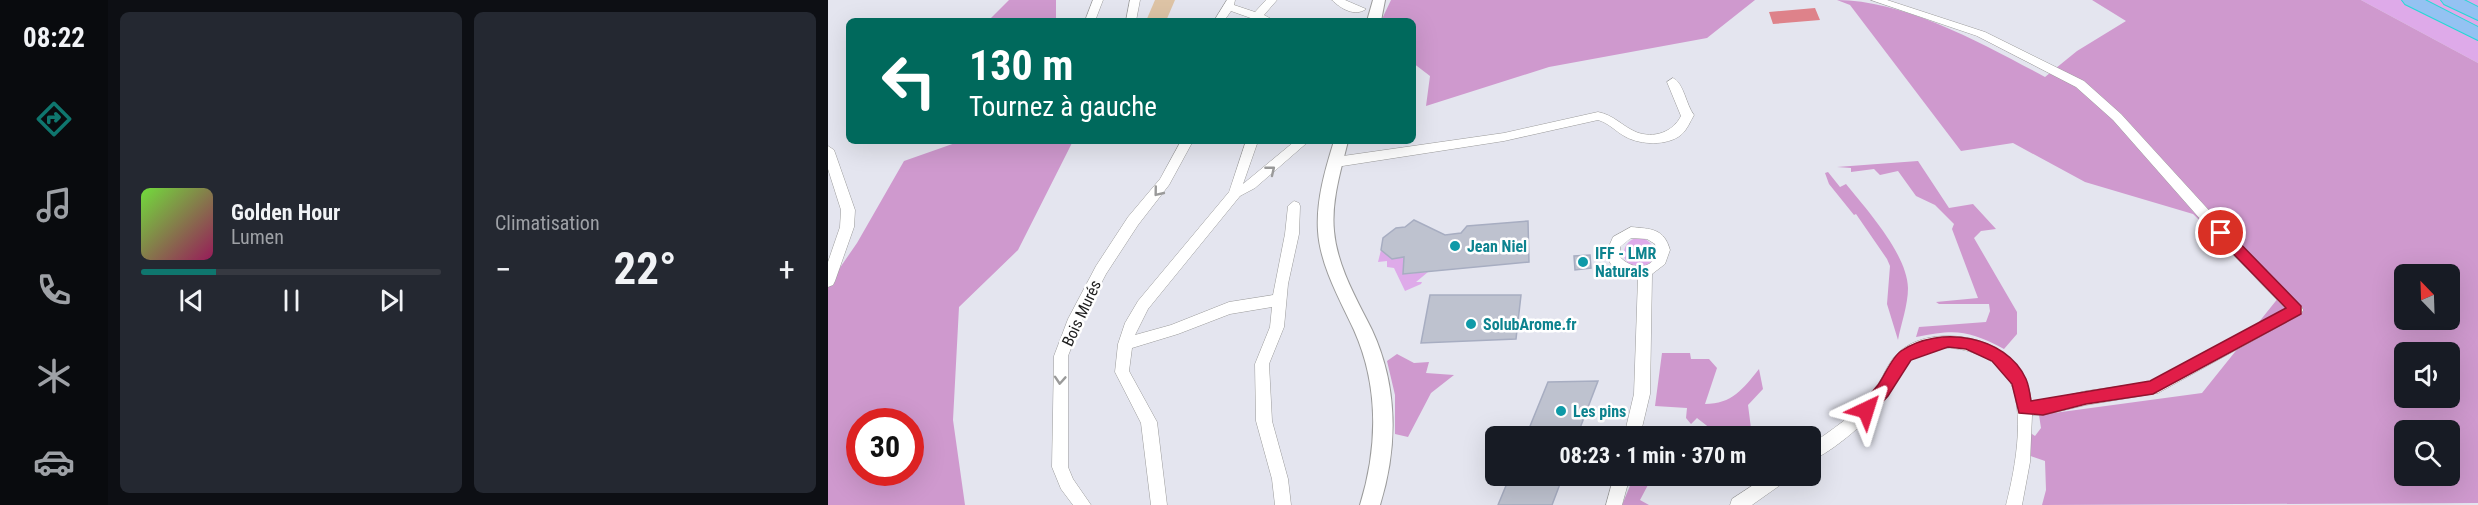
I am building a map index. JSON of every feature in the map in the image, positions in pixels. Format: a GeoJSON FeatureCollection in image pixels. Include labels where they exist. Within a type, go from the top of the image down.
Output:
{"type":"FeatureCollection","features":[{"type":"Feature","properties":{"kind":"highway"},"geometry":{"type":"LineString","coordinates":[[2411,0],[2478,34]]}},
{"type":"Feature","properties":{"kind":"highway"},"geometry":{"type":"LineString","coordinates":[[2433,0],[2478,23]]}},
{"type":"Feature","properties":{"kind":"highway"},"geometry":{"type":"LineString","coordinates":[[2450,0],[2478,14]]}},
{"type":"Feature","properties":{"kind":"highway"},"geometry":{"type":"LineString","coordinates":[[2464,0],[2478,8]]}},
{"type":"Feature","properties":{"kind":"street"},"geometry":{"type":"LineString","coordinates":[[1091,18],[1098,0]]}},
{"type":"Feature","properties":{"kind":"street"},"geometry":{"type":"LineString","coordinates":[[1132,18],[1135,0]]}},
{"type":"Feature","properties":{"kind":"street"},"geometry":{"type":"LineString","coordinates":[[1257,17],[1272,0]]}},
{"type":"Feature","properties":{"kind":"street"},"geometry":{"type":"LineString","coordinates":[[1337,0],[1350,8],[1362,4]]}},
{"type":"Feature","properties":{"kind":"street"},"geometry":{"type":"LineString","coordinates":[[1375,18],[1379,0]]}},
{"type":"Feature","properties":{"kind":"street"},"geometry":{"type":"LineString","coordinates":[[1876,0],[1981,34],[2080,84],[2117,117],[2221,233],[2296,310],[2153,388],[2086,398],[2043,408],[2025,408]]}},
{"type":"Feature","properties":{"kind":"street"},"geometry":{"type":"LineString","coordinates":[[1221,18],[1230,3],[1260,18]]}},
{"type":"Feature","properties":{"kind":"street"},"geometry":{"type":"LineString","coordinates":[[1336,162],[1504,137],[1598,116],[1610,117],[1630,134],[1642,138],[1673,134],[1682,127],[1688,115],[1684,112],[1673,82]]}},
{"type":"Feature","properties":{"kind":"street","name":"Bois Murés"},"geometry":{"type":"LineString","coordinates":[[1083,505],[1067,484],[1060,467],[1061,356],[1075,319],[1101,270],[1133,221],[1165,182],[1184,144]]}},
{"type":"Feature","properties":{"kind":"street"},"geometry":{"type":"LineString","coordinates":[[1235,193],[1235,187],[1251,144]]}},
{"type":"Feature","properties":{"kind":"street"},"geometry":{"type":"LineString","coordinates":[[1159,505],[1149,422],[1122,372],[1125,344],[1132,323],[1143,305],[1235,193],[1251,185],[1299,144]]}},
{"type":"Feature","properties":{"kind":"street"},"geometry":{"type":"LineString","coordinates":[[1340,144],[1329,187],[1326,233],[1331,255],[1372,354],[1384,399],[1383,442],[1376,488],[1370,505]]}},
{"type":"Feature","properties":{"kind":"street"},"geometry":{"type":"LineString","coordinates":[[828,150],[848,210],[847,227],[828,281]]}},
{"type":"Feature","properties":{"kind":"street"},"geometry":{"type":"LineString","coordinates":[[1283,505],[1280,479],[1264,420],[1262,364],[1277,327],[1279,300],[1292,234],[1294,206]]}},
{"type":"Feature","properties":{"kind":"street"},"geometry":{"type":"LineString","coordinates":[[1634,426],[1642,394],[1645,272]]}},
{"type":"Feature","properties":{"kind":"street"},"geometry":{"type":"LineString","coordinates":[[1125,344],[1173,330],[1229,308],[1279,300]]}},
{"type":"Feature","properties":{"kind":"street"},"geometry":{"type":"LineString","coordinates":[[1821,445],[1866,410],[1883,391],[1905,356],[1931,345],[1948,341],[1968,343],[1998,357],[2019,381],[2025,408],[2020,487],[2014,505]]}},
{"type":"Feature","properties":{"kind":"street"},"geometry":{"type":"LineString","coordinates":[[1614,505],[1619,486]]}},
{"type":"Feature","properties":{"kind":"street"},"geometry":{"type":"LineString","coordinates":[[1738,505],[1766,486]]}},
{"type":"Feature","properties":{"kind":"shaded area"},"geometry":{"type":"Polygon","coordinates":[[[1009,0],[1056,0],[1056,18],[991,18],[1009,0]]]}},
{"type":"Feature","properties":{"kind":"shaded area"},"geometry":{"type":"Polygon","coordinates":[[[1155,0],[1175,0],[1167,18],[1147,18],[1155,0]]]}},
{"type":"Feature","properties":{"kind":"shaded area"},"geometry":{"type":"Polygon","coordinates":[[[1391,0],[1755,0],[1707,38],[1549,67],[1426,106],[1430,76],[1416,65],[1416,18],[1382,18],[1391,0]]]}},
{"type":"Feature","properties":{"kind":"shaded area"},"geometry":{"type":"Polygon","coordinates":[[[1837,0],[1863,2],[1917,16],[1997,51],[2045,77],[2077,51],[2126,21],[2092,0],[2361,0],[2478,63],[2478,503],[2042,505],[2046,490],[2045,461],[2025,454],[2024,429],[2035,436],[2041,428],[2039,415],[2202,393],[2279,297],[2193,214],[2085,182],[2013,143],[1961,151],[1850,5],[1837,0]]]}},
{"type":"Feature","properties":{"kind":"shaded area"},"geometry":{"type":"Polygon","coordinates":[[[2361,0],[2478,0],[2478,63],[2361,0]]]}},
{"type":"Feature","properties":{"kind":"shaded area"},"geometry":{"type":"Polygon","coordinates":[[[1815,8],[1820,20],[1773,24],[1769,12],[1815,8]]]}},
{"type":"Feature","properties":{"kind":"shaded area"},"geometry":{"type":"Polygon","coordinates":[[[952,144],[1071,144],[1018,250],[959,307],[953,420],[965,505],[828,505],[828,285],[857,243],[904,161],[952,144]]]}},
{"type":"Feature","properties":{"kind":"shaded area"},"geometry":{"type":"Polygon","coordinates":[[[1918,161],[1949,208],[1973,204],[1996,229],[1981,231],[1974,238],[2017,312],[2017,334],[2004,349],[1981,338],[1962,333],[1952,332],[1916,337],[1919,327],[1986,322],[1990,311],[1989,304],[1939,304],[1936,302],[1978,298],[1952,229],[1954,224],[1935,205],[1916,196],[1898,171],[1880,175],[1874,169],[1851,172],[1851,168],[1837,167],[1918,161]]]}},
{"type":"Feature","properties":{"kind":"shaded area"},"geometry":{"type":"Polygon","coordinates":[[[1828,172],[1840,187],[1846,184],[1884,233],[1901,261],[1906,275],[1908,294],[1898,340],[1887,304],[1890,266],[1856,214],[1854,215],[1829,184],[1825,173],[1828,172]]]}},
{"type":"Feature","properties":{"kind":"shaded area"},"geometry":{"type":"Polygon","coordinates":[[[1639,238],[1650,242],[1654,253],[1650,264],[1639,268],[1628,264],[1624,253],[1628,242],[1639,238]]]}},
{"type":"Feature","properties":{"kind":"shaded area"},"geometry":{"type":"Polygon","coordinates":[[[1381,250],[1404,257],[1403,274],[1428,272],[1416,282],[1422,282],[1421,284],[1405,291],[1394,268],[1387,267],[1387,261],[1378,262],[1381,250]]]}},
{"type":"Feature","properties":{"kind":"shaded area"},"geometry":{"type":"Polygon","coordinates":[[[1662,353],[1690,353],[1691,359],[1709,359],[1717,368],[1705,404],[1730,398],[1742,389],[1759,369],[1763,389],[1748,405],[1751,426],[1707,426],[1697,418],[1691,424],[1686,418],[1687,408],[1655,406],[1662,353]]]}},
{"type":"Feature","properties":{"kind":"shaded area"},"geometry":{"type":"Polygon","coordinates":[[[1397,354],[1414,363],[1429,362],[1426,373],[1454,375],[1431,393],[1408,437],[1395,434],[1395,395],[1387,361],[1397,354]]]}},
{"type":"Feature","properties":{"kind":"shaded area"},"geometry":{"type":"Polygon","coordinates":[[[1630,486],[1647,486],[1640,500],[1649,505],[1622,505],[1630,486]]]}},
{"type":"Feature","properties":{"kind":"building","name":"Jean Niel"},"geometry":{"type":"Polygon","coordinates":[[[1414,220],[1445,235],[1461,233],[1467,226],[1528,221],[1529,262],[1403,274],[1404,257],[1392,259],[1381,250],[1383,238],[1396,228],[1405,227],[1414,220]]]}},
{"type":"Feature","properties":{"kind":"building","name":"IFF - LMR Naturals"},"geometry":{"type":"Polygon","coordinates":[[[1590,255],[1591,268],[1575,270],[1574,256],[1590,255]]]}},
{"type":"Feature","properties":{"kind":"building","name":"SolubArome.fr"},"geometry":{"type":"Polygon","coordinates":[[[1430,295],[1521,295],[1516,339],[1421,343],[1430,295]]]}},
{"type":"Feature","properties":{"kind":"building","name":"Les pins"},"geometry":{"type":"Polygon","coordinates":[[[1598,381],[1581,426],[1530,426],[1548,382],[1598,381]]]}},
{"type":"Feature","properties":{"kind":"building"},"geometry":{"type":"Polygon","coordinates":[[[1506,486],[1559,486],[1552,505],[1498,505],[1506,486]]]}},
{"type":"Feature","properties":{"kind":"place","name":"Jean Niel"},"geometry":{"type":"Point","coordinates":[1455,246]}},
{"type":"Feature","properties":{"kind":"place","name":"IFF - LMR Naturals"},"geometry":{"type":"Point","coordinates":[1583,262]}},
{"type":"Feature","properties":{"kind":"place","name":"SolubArome.fr"},"geometry":{"type":"Point","coordinates":[1471,324]}},
{"type":"Feature","properties":{"kind":"place","name":"Les pins"},"geometry":{"type":"Point","coordinates":[1561,411]}},
{"type":"Feature","properties":{"kind":"route"},"geometry":{"type":"LineString","coordinates":[[1866,410],[1883,391],[1905,356],[1931,345],[1948,341],[1968,343],[1998,357],[2019,381],[2025,408],[2043,408],[2086,398],[2153,388],[2296,310],[2221,233]]}}]}
